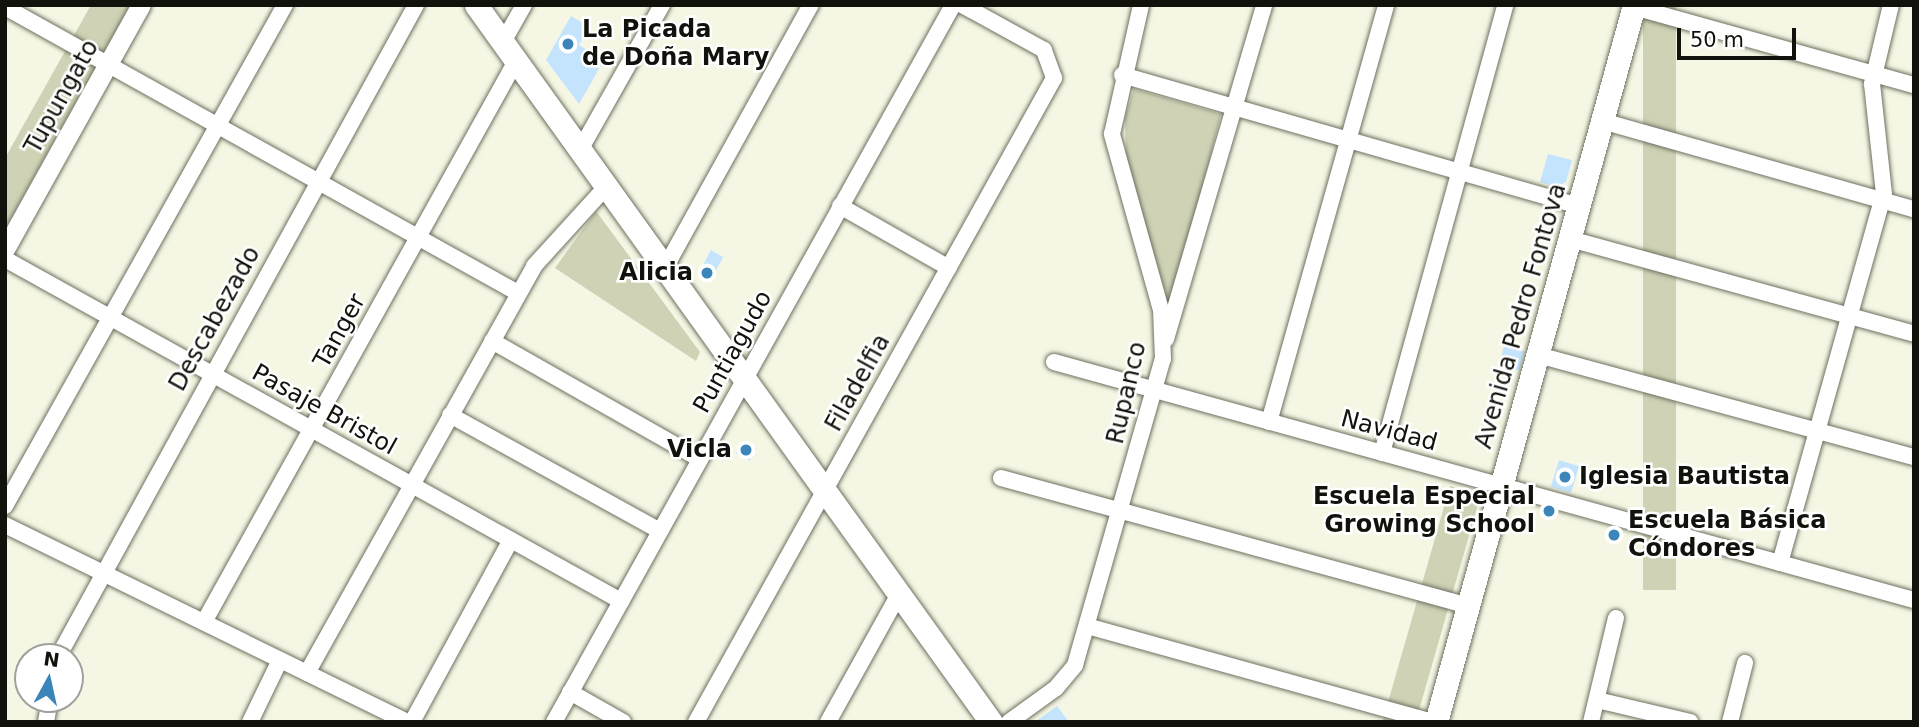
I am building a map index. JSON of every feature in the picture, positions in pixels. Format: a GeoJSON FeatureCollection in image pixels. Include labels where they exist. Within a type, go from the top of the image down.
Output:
{"type":"FeatureCollection","features":[{"type":"Feature","properties":{"kind":"main road"},"geometry":{"type":"LineString","coordinates":[[476,6],[991,722]]}},
{"type":"Feature","properties":{"kind":"main road","name":"Avenida Pedro Fontova"},"geometry":{"type":"LineString","coordinates":[[1435,722],[1634,6]]}},
{"type":"Feature","properties":{"kind":"street","name":"Tupungato"},"geometry":{"type":"LineString","coordinates":[[5,249],[141,5]]}},
{"type":"Feature","properties":{"kind":"street"},"geometry":{"type":"LineString","coordinates":[[5,506],[285,5]]}},
{"type":"Feature","properties":{"kind":"street","name":"Descabezado"},"geometry":{"type":"LineString","coordinates":[[65,643],[101,572],[416,5]]}},
{"type":"Feature","properties":{"kind":"street","name":"Tanger"},"geometry":{"type":"LineString","coordinates":[[204,622],[418,237],[509,52],[524,5]]}},
{"type":"Feature","properties":{"kind":"street"},"geometry":{"type":"LineString","coordinates":[[580,150],[662,5]]}},
{"type":"Feature","properties":{"kind":"street"},"geometry":{"type":"LineString","coordinates":[[665,268],[811,5]]}},
{"type":"Feature","properties":{"kind":"street","name":"Rupanco"},"geometry":{"type":"LineString","coordinates":[[1009,722],[1069,675],[1087,626],[1155,391],[1164,341],[1157,295],[1115,162],[1112,120],[1141,5]]}},
{"type":"Feature","properties":{"kind":"street"},"geometry":{"type":"LineString","coordinates":[[1164,341],[1264,5]]}},
{"type":"Feature","properties":{"kind":"street"},"geometry":{"type":"LineString","coordinates":[[1269,422],[1386,5]]}},
{"type":"Feature","properties":{"kind":"street"},"geometry":{"type":"LineString","coordinates":[[1382,453],[1505,5]]}},
{"type":"Feature","properties":{"kind":"street"},"geometry":{"type":"LineString","coordinates":[[1780,563],[1883,200],[1873,73],[1891,5]]}},
{"type":"Feature","properties":{"kind":"street"},"geometry":{"type":"LineString","coordinates":[[1634,6],[1914,85]]}},
{"type":"Feature","properties":{"kind":"street"},"geometry":{"type":"LineString","coordinates":[[5,7],[519,293]]}},
{"type":"Feature","properties":{"kind":"street","name":"Filadelfia"},"geometry":{"type":"LineString","coordinates":[[696,722],[1051,85],[1054,65],[1044,50],[950,7]]}},
{"type":"Feature","properties":{"kind":"street","name":"Puntiagudo"},"geometry":{"type":"LineString","coordinates":[[554,722],[950,7]]}},
{"type":"Feature","properties":{"kind":"street"},"geometry":{"type":"LineString","coordinates":[[1122,75],[1579,206]]}},
{"type":"Feature","properties":{"kind":"street"},"geometry":{"type":"LineString","coordinates":[[1602,121],[1914,209]]}},
{"type":"Feature","properties":{"kind":"street"},"geometry":{"type":"LineString","coordinates":[[307,673],[519,293],[551,243],[606,187]]}},
{"type":"Feature","properties":{"kind":"street"},"geometry":{"type":"LineString","coordinates":[[841,206],[949,268]]}},
{"type":"Feature","properties":{"kind":"street"},"geometry":{"type":"LineString","coordinates":[[1570,239],[1914,334]]}},
{"type":"Feature","properties":{"kind":"street","name":"Pasaje Bristol"},"geometry":{"type":"LineString","coordinates":[[5,259],[621,601]]}},
{"type":"Feature","properties":{"kind":"street"},"geometry":{"type":"LineString","coordinates":[[492,341],[700,459]]}},
{"type":"Feature","properties":{"kind":"street"},"geometry":{"type":"LineString","coordinates":[[1538,355],[1914,457]]}},
{"type":"Feature","properties":{"kind":"street","name":"Navidad"},"geometry":{"type":"LineString","coordinates":[[1054,362],[1914,600]]}},
{"type":"Feature","properties":{"kind":"street"},"geometry":{"type":"LineString","coordinates":[[450,415],[660,531]]}},
{"type":"Feature","properties":{"kind":"street"},"geometry":{"type":"LineString","coordinates":[[1002,478],[1468,606]]}},
{"type":"Feature","properties":{"kind":"street"},"geometry":{"type":"LineString","coordinates":[[5,525],[410,722],[511,540]]}},
{"type":"Feature","properties":{"kind":"street"},"geometry":{"type":"LineString","coordinates":[[828,722],[899,594]]}},
{"type":"Feature","properties":{"kind":"street"},"geometry":{"type":"LineString","coordinates":[[1591,722],[1616,618]]}},
{"type":"Feature","properties":{"kind":"street"},"geometry":{"type":"LineString","coordinates":[[1087,626],[1435,722]]}},
{"type":"Feature","properties":{"kind":"street"},"geometry":{"type":"LineString","coordinates":[[250,722],[280,660]]}},
{"type":"Feature","properties":{"kind":"street"},"geometry":{"type":"LineString","coordinates":[[1730,722],[1745,663]]}},
{"type":"Feature","properties":{"kind":"street"},"geometry":{"type":"LineString","coordinates":[[570,692],[623,722]]}},
{"type":"Feature","properties":{"kind":"street"},"geometry":{"type":"LineString","coordinates":[[1597,700],[1690,722]]}},
{"type":"Feature","properties":{"kind":"green space"},"geometry":{"type":"Polygon","coordinates":[[[91,5],[130,5],[5,229],[5,158],[91,5]]]}},
{"type":"Feature","properties":{"kind":"green space"},"geometry":{"type":"Polygon","coordinates":[[[1643,5],[1676,5],[1676,590],[1643,590],[1643,5]]]}},
{"type":"Feature","properties":{"kind":"green space"},"geometry":{"type":"Polygon","coordinates":[[[1134,89],[1221,114],[1171,312],[1126,159],[1125,117],[1134,89]]]}},
{"type":"Feature","properties":{"kind":"green space"},"geometry":{"type":"Polygon","coordinates":[[[596,211],[700,352],[696,361],[555,268],[596,211]]]}},
{"type":"Feature","properties":{"kind":"green space"},"geometry":{"type":"Polygon","coordinates":[[[1450,486],[1481,495],[1416,722],[1382,722],[1450,486]]]}},
{"type":"Feature","properties":{"kind":"building"},"geometry":{"type":"Polygon","coordinates":[[[571,16],[589,27],[579,45],[604,60],[579,104],[546,60],[571,16]]]}},
{"type":"Feature","properties":{"kind":"building"},"geometry":{"type":"Polygon","coordinates":[[[1548,154],[1572,160],[1566,182],[1557,187],[1540,182],[1548,154]]]}},
{"type":"Feature","properties":{"kind":"building"},"geometry":{"type":"Polygon","coordinates":[[[711,250],[723,257],[710,282],[700,271],[711,250]]]}},
{"type":"Feature","properties":{"kind":"building"},"geometry":{"type":"Polygon","coordinates":[[[1504,346],[1524,351],[1520,370],[1499,365],[1504,346]]]}},
{"type":"Feature","properties":{"kind":"building","name":"Vicla"},"geometry":{"type":"Polygon","coordinates":[[[742,441],[756,448],[750,461],[736,453],[742,441]]]}},
{"type":"Feature","properties":{"kind":"building","name":"Iglesia Bautista"},"geometry":{"type":"Polygon","coordinates":[[[1559,460],[1579,466],[1571,493],[1551,487],[1559,460]]]}},
{"type":"Feature","properties":{"kind":"building"},"geometry":{"type":"Polygon","coordinates":[[[1057,706],[1069,722],[1035,722],[1057,706]]]}},
{"type":"Feature","properties":{"kind":"place","name":"La Picada de Doña Mary"},"geometry":{"type":"Point","coordinates":[568,44]}},
{"type":"Feature","properties":{"kind":"place","name":"Alicia"},"geometry":{"type":"Point","coordinates":[707,273]}},
{"type":"Feature","properties":{"kind":"place","name":"Vicla"},"geometry":{"type":"Point","coordinates":[746,450]}},
{"type":"Feature","properties":{"kind":"place","name":"Iglesia Bautista"},"geometry":{"type":"Point","coordinates":[1565,477]}},
{"type":"Feature","properties":{"kind":"place","name":"Escuela Especial Growing School"},"geometry":{"type":"Point","coordinates":[1549,511]}},
{"type":"Feature","properties":{"kind":"place","name":"Escuela Básica Cóndores"},"geometry":{"type":"Point","coordinates":[1614,535]}}]}
